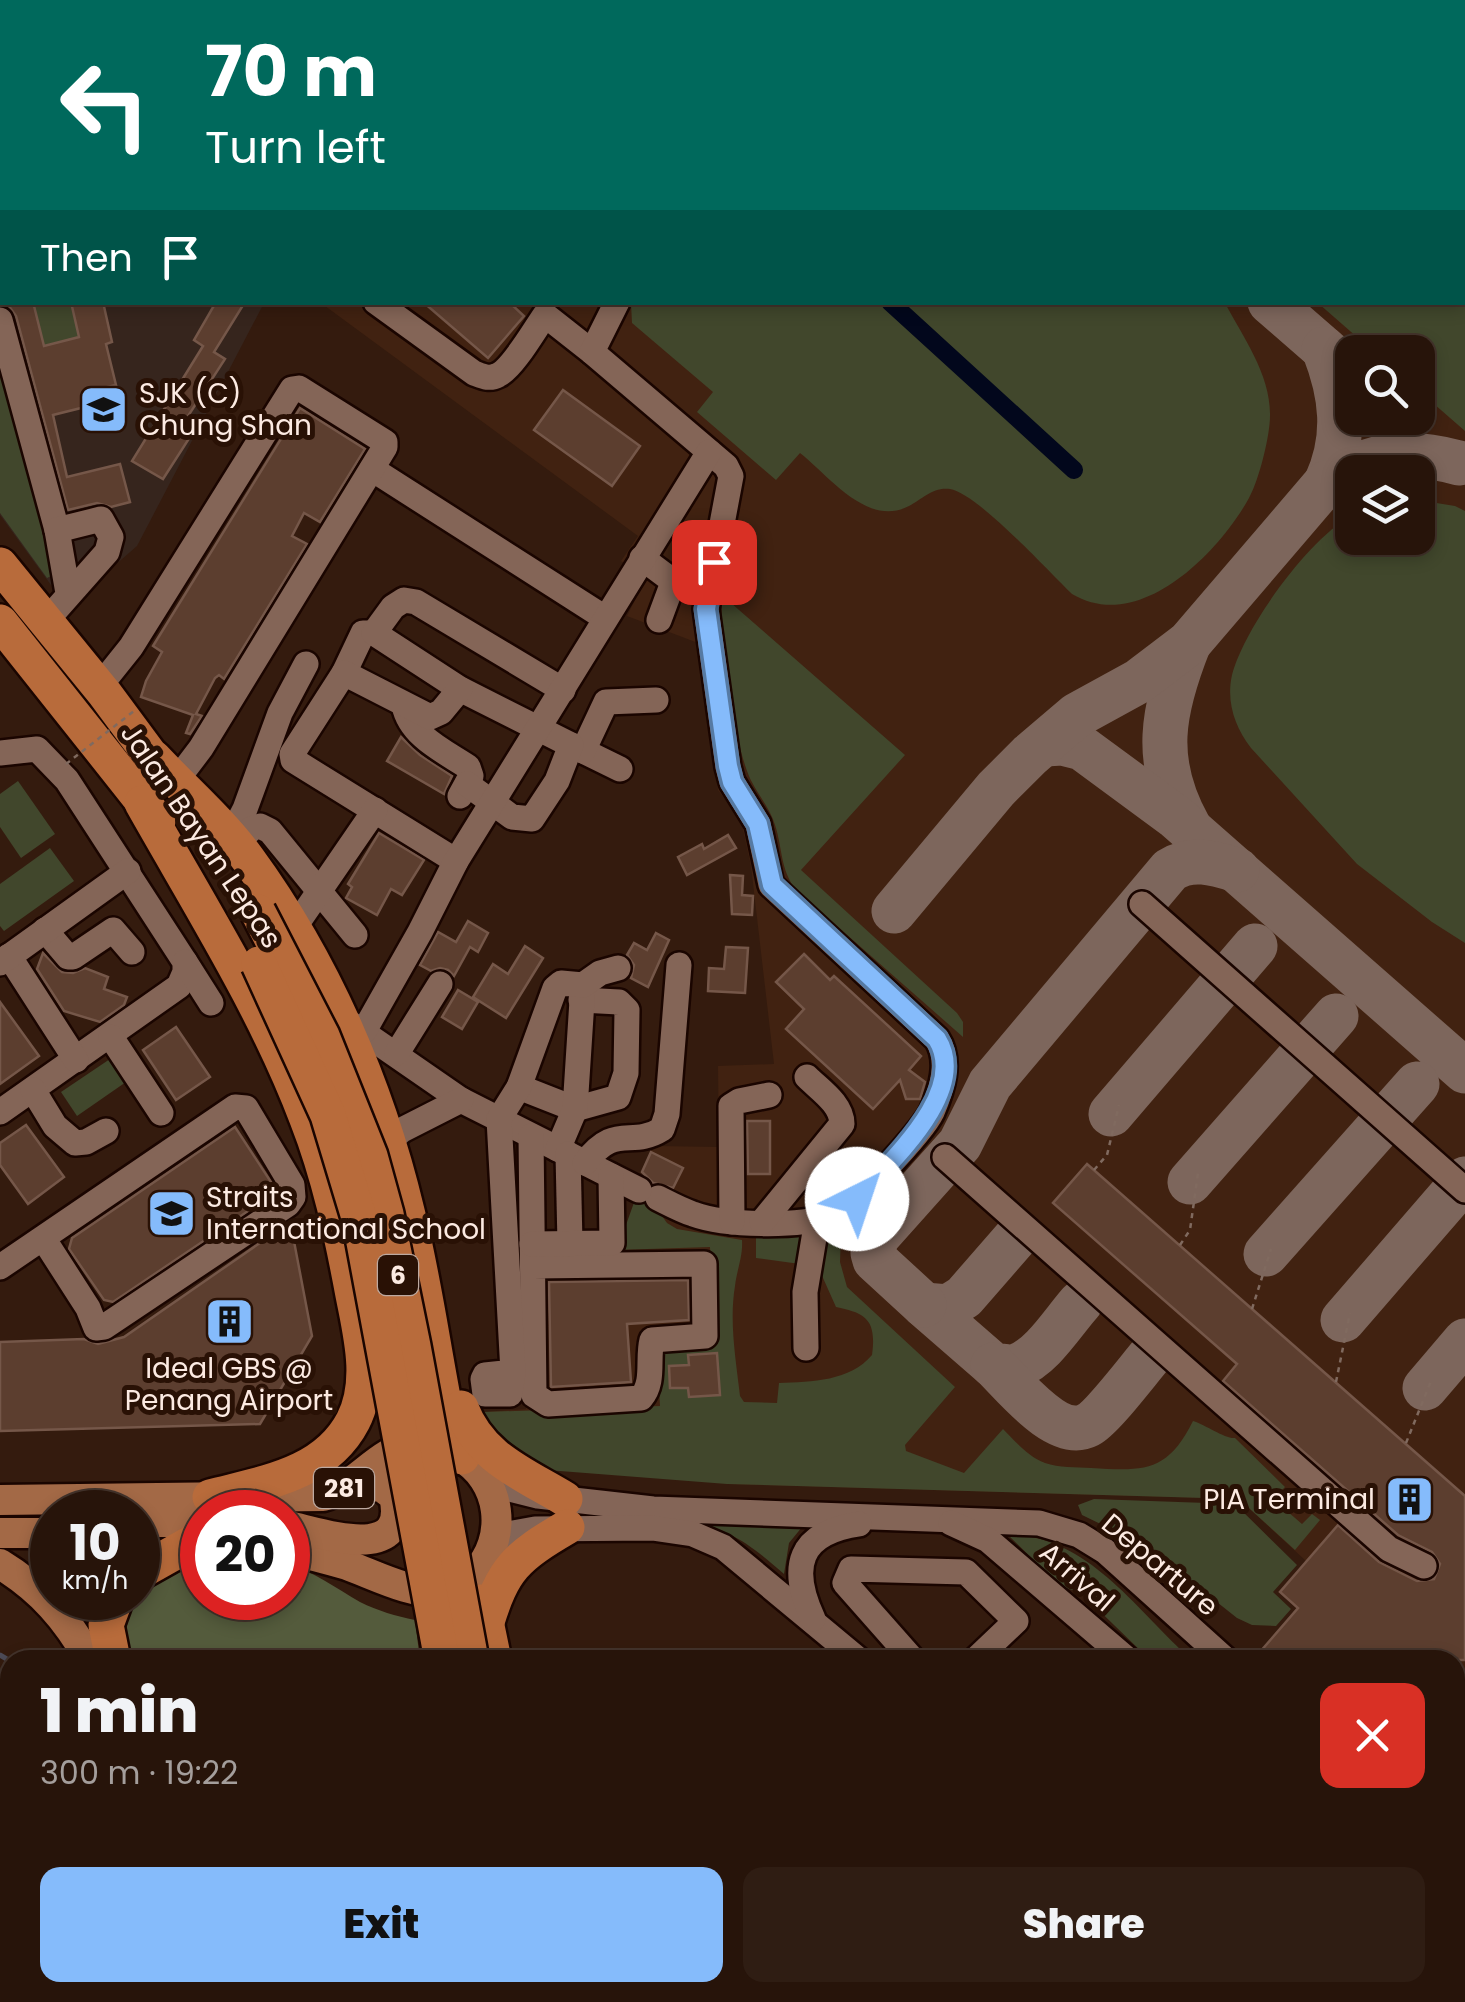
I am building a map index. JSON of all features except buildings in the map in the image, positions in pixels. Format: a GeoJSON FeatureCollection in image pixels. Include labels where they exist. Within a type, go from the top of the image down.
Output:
{"type":"FeatureCollection","features":[{"type":"Feature","properties":{"kind":"highway","name":"Jalan Bayan Lepas"},"geometry":{"type":"LineString","coordinates":[[0,565],[57,607],[100,687],[165,770],[258,912],[322,1036],[370,1156],[413,1346],[469,1650]]}},
{"type":"Feature","properties":{"kind":"highway","name":"Jalan Bayan Lepas"},"geometry":{"type":"LineString","coordinates":[[6,640],[190,861],[255,956],[298,1046],[345,1165],[386,1349],[437,1650]]}},
{"type":"Feature","properties":{"kind":"highway"},"geometry":{"type":"LineString","coordinates":[[165,770],[233,842],[294,928],[351,1024],[408,1211],[450,1428],[462,1458]]}},
{"type":"Feature","properties":{"kind":"highway"},"geometry":{"type":"LineString","coordinates":[[142,803],[261,1013],[308,1121],[343,1240],[365,1370],[354,1419],[323,1456],[266,1490]]}},
{"type":"Feature","properties":{"kind":"highway"},"geometry":{"type":"LineString","coordinates":[[432,1332],[468,1426],[480,1444],[566,1513],[507,1571],[486,1625]]}},
{"type":"Feature","properties":{"kind":"highway"},"geometry":{"type":"LineString","coordinates":[[488,1555],[480,1587],[492,1650]]}},
{"type":"Feature","properties":{"kind":"highway"},"geometry":{"type":"LineString","coordinates":[[108,1620],[111,1650]]}},
{"type":"Feature","properties":{"kind":"main road","name":"281"},"geometry":{"type":"LineString","coordinates":[[310,1499],[352,1484],[387,1455],[414,1445],[433,1445],[462,1458],[482,1471],[490,1484]]}},
{"type":"Feature","properties":{"kind":"main road"},"geometry":{"type":"LineString","coordinates":[[310,1530],[357,1540],[379,1538],[391,1528],[395,1520],[394,1496],[382,1487],[352,1484]]}},
{"type":"Feature","properties":{"kind":"main road"},"geometry":{"type":"LineString","coordinates":[[310,1555],[415,1588],[443,1592],[464,1584],[488,1555],[496,1504],[490,1484]]}},
{"type":"Feature","properties":{"kind":"main road","name":"281"},"geometry":{"type":"LineString","coordinates":[[0,1500],[180,1523]]}},
{"type":"Feature","properties":{"kind":"main road"},"geometry":{"type":"LineString","coordinates":[[0,1533],[30,1533]]}},
{"type":"Feature","properties":{"kind":"main road"},"geometry":{"type":"LineString","coordinates":[[0,1564],[44,1596],[71,1626],[84,1650]]}},
{"type":"Feature","properties":{"kind":"street"},"geometry":{"type":"LineString","coordinates":[[380,305],[486,378],[497,376],[506,368],[545,308],[726,466],[731,476],[706,599],[732,782],[758,824],[772,885],[937,1039],[945,1052],[945,1069],[931,1115],[857,1199],[836,1215],[816,1220],[732,1222],[696,1216],[461,1100],[351,1024],[420,932],[456,862],[642,558],[674,531],[709,452]]}},
{"type":"Feature","properties":{"kind":"street"},"geometry":{"type":"LineString","coordinates":[[592,352],[616,305]]}},
{"type":"Feature","properties":{"kind":"street"},"geometry":{"type":"LineString","coordinates":[[0,320],[57,530],[57,607]]}},
{"type":"Feature","properties":{"kind":"street"},"geometry":{"type":"LineString","coordinates":[[100,687],[131,647],[292,389],[299,388],[385,442],[201,748],[165,770]]}},
{"type":"Feature","properties":{"kind":"street"},"geometry":{"type":"LineString","coordinates":[[372,468],[605,618]]}},
{"type":"Feature","properties":{"kind":"street"},"geometry":{"type":"LineString","coordinates":[[57,530],[101,519],[110,536],[108,552],[57,607]]}},
{"type":"Feature","properties":{"kind":"street"},"geometry":{"type":"LineString","coordinates":[[642,558],[670,579],[672,585],[659,620]]}},
{"type":"Feature","properties":{"kind":"street"},"geometry":{"type":"LineString","coordinates":[[374,633],[393,607],[404,600],[416,602],[562,690]]}},
{"type":"Feature","properties":{"kind":"street"},"geometry":{"type":"LineString","coordinates":[[456,862],[293,760],[292,754],[344,673],[363,634],[374,633],[460,689],[620,769]]}},
{"type":"Feature","properties":{"kind":"street"},"geometry":{"type":"LineString","coordinates":[[233,842],[280,713],[306,664]]}},
{"type":"Feature","properties":{"kind":"street"},"geometry":{"type":"LineString","coordinates":[[344,673],[404,706],[433,716],[460,689]]}},
{"type":"Feature","properties":{"kind":"street"},"geometry":{"type":"LineString","coordinates":[[404,706],[411,725],[420,734],[468,767],[472,776],[464,790],[494,803],[512,818],[532,820],[606,702],[656,700]]}},
{"type":"Feature","properties":{"kind":"street"},"geometry":{"type":"LineString","coordinates":[[0,753],[37,749],[67,772],[211,1003]]}},
{"type":"Feature","properties":{"kind":"street"},"geometry":{"type":"LineString","coordinates":[[67,772],[101,752]]}},
{"type":"Feature","properties":{"kind":"street"},"geometry":{"type":"LineString","coordinates":[[294,928],[376,810]]}},
{"type":"Feature","properties":{"kind":"street"},"geometry":{"type":"LineString","coordinates":[[233,842],[260,826],[270,831],[356,935]]}},
{"type":"Feature","properties":{"kind":"street"},"geometry":{"type":"LineString","coordinates":[[76,1060],[4,959],[128,871]]}},
{"type":"Feature","properties":{"kind":"street"},"geometry":{"type":"LineString","coordinates":[[1142,904],[1465,1190]]}},
{"type":"Feature","properties":{"kind":"street"},"geometry":{"type":"LineString","coordinates":[[46,930],[68,956],[73,957],[113,930],[132,952]]}},
{"type":"Feature","properties":{"kind":"street"},"geometry":{"type":"LineString","coordinates":[[0,1112],[178,986],[185,962]]}},
{"type":"Feature","properties":{"kind":"street"},"geometry":{"type":"LineString","coordinates":[[570,1155],[614,1136],[649,1136],[662,1129],[667,1114],[679,965]]}},
{"type":"Feature","properties":{"kind":"street"},"geometry":{"type":"LineString","coordinates":[[570,1244],[570,1155],[582,992],[596,975],[618,968]]}},
{"type":"Feature","properties":{"kind":"street"},"geometry":{"type":"LineString","coordinates":[[512,1372],[500,1120],[519,1087],[551,994],[561,983],[619,1002],[627,1010],[626,1073],[618,1096],[574,1109],[519,1087]]}},
{"type":"Feature","properties":{"kind":"street"},"geometry":{"type":"LineString","coordinates":[[397,1053],[440,984]]}},
{"type":"Feature","properties":{"kind":"street"},"geometry":{"type":"LineString","coordinates":[[110,1037],[161,1113]]}},
{"type":"Feature","properties":{"kind":"street"},"geometry":{"type":"LineString","coordinates":[[762,1222],[842,1124],[838,1108],[807,1077]]}},
{"type":"Feature","properties":{"kind":"street"},"geometry":{"type":"LineString","coordinates":[[33,1090],[55,1126],[75,1142],[86,1142],[106,1131]]}},
{"type":"Feature","properties":{"kind":"street"},"geometry":{"type":"LineString","coordinates":[[732,1222],[731,1106],[769,1095]]}},
{"type":"Feature","properties":{"kind":"street"},"geometry":{"type":"LineString","coordinates":[[388,1142],[402,1130],[461,1100]]}},
{"type":"Feature","properties":{"kind":"street"},"geometry":{"type":"LineString","coordinates":[[0,1267],[235,1107],[246,1108],[292,1185],[293,1198],[288,1204],[104,1327],[96,1328],[88,1308],[43,1238]]}},
{"type":"Feature","properties":{"kind":"street"},"geometry":{"type":"LineString","coordinates":[[532,1136],[532,1255],[534,1395],[548,1404],[641,1398],[650,1379],[652,1340],[705,1336],[704,1264],[612,1254],[532,1255]]}},
{"type":"Feature","properties":{"kind":"street"},"geometry":{"type":"LineString","coordinates":[[945,1157],[1389,1549],[1424,1566]]}},
{"type":"Feature","properties":{"kind":"street"},"geometry":{"type":"LineString","coordinates":[[611,1176],[612,1254]]}},
{"type":"Feature","properties":{"kind":"street"},"geometry":{"type":"LineString","coordinates":[[806,1348],[805,1292],[816,1220]]}},
{"type":"Feature","properties":{"kind":"street"},"geometry":{"type":"LineString","coordinates":[[532,1255],[570,1244],[612,1254]]}},
{"type":"Feature","properties":{"kind":"street"},"geometry":{"type":"LineString","coordinates":[[490,1484],[538,1496],[566,1513],[693,1534],[724,1547],[848,1650]]}},
{"type":"Feature","properties":{"kind":"street"},"geometry":{"type":"LineString","coordinates":[[488,1555],[513,1533],[566,1513],[653,1508],[900,1517]]}},
{"type":"Feature","properties":{"kind":"street"},"geometry":{"type":"LineString","coordinates":[[816,1624],[802,1596],[798,1575],[804,1555],[816,1538],[829,1529],[900,1517]]}},
{"type":"Feature","properties":{"kind":"street","name":"Departure"},"geometry":{"type":"LineString","coordinates":[[900,1517],[942,1519],[989,1530],[1039,1524],[1079,1535],[1105,1552],[1215,1650]]}},
{"type":"Feature","properties":{"kind":"street","name":"Arrival"},"geometry":{"type":"LineString","coordinates":[[989,1530],[1112,1650]]}},
{"type":"Feature","properties":{"kind":"street"},"geometry":{"type":"LineString","coordinates":[[904,1650],[845,1582],[850,1569],[966,1572],[1016,1622],[986,1650]]}},
{"type":"Feature","properties":{"kind":"street"},"geometry":{"type":"LineString","coordinates":[[866,1650],[886,1630]]}},
{"type":"Feature","properties":{"kind":"path"},"geometry":{"type":"LineString","coordinates":[[67,772],[134,711]]}},
{"type":"Feature","properties":{"kind":"path"},"geometry":{"type":"LineString","coordinates":[[1094,1170],[1107,1154],[1118,1105]]}},
{"type":"Feature","properties":{"kind":"path"},"geometry":{"type":"LineString","coordinates":[[1180,1245],[1190,1230],[1198,1173]]}},
{"type":"Feature","properties":{"kind":"path"},"geometry":{"type":"LineString","coordinates":[[1252,1308],[1271,1249]]}},
{"type":"Feature","properties":{"kind":"path"},"geometry":{"type":"LineString","coordinates":[[1336,1382],[1350,1313]]}},
{"type":"Feature","properties":{"kind":"path"},"geometry":{"type":"LineString","coordinates":[[1406,1444],[1431,1381]]}},
{"type":"Feature","properties":{"kind":"shaded area","name":"SJK (C) Chung Shan"},"geometry":{"type":"Polygon","coordinates":[[[0,305],[263,305],[137,546],[67,607],[0,515],[0,305]]]}},
{"type":"Feature","properties":{"kind":"shaded area"},"geometry":{"type":"Polygon","coordinates":[[[324,305],[1465,305],[1465,1650],[1261,1650],[1298,1608],[1280,1592],[1306,1561],[1239,1499],[727,1484],[483,1412],[526,1409],[517,1255],[617,1250],[653,1146],[719,1147],[718,1066],[774,1064],[751,866],[741,820],[718,790],[698,643],[627,616],[646,578],[621,561],[638,536],[324,305]]]}},
{"type":"Feature","properties":{"kind":"green space"},"geometry":{"type":"Polygon","coordinates":[[[34,305],[71,305],[79,337],[44,346],[34,305]]]}},
{"type":"Feature","properties":{"kind":"green space"},"geometry":{"type":"Polygon","coordinates":[[[631,305],[1226,305],[1266,386],[1268,435],[1249,498],[1197,564],[1149,596],[1124,604],[1098,604],[1072,594],[994,518],[950,489],[933,492],[894,511],[879,510],[836,486],[800,453],[776,480],[697,412],[713,392],[632,323],[631,305]]]}},
{"type":"Feature","properties":{"kind":"green space"},"geometry":{"type":"Polygon","coordinates":[[[1320,305],[1465,305],[1465,431],[1435,405],[1435,335],[1355,335],[1320,305]]]}},
{"type":"Feature","properties":{"kind":"green space"},"geometry":{"type":"Polygon","coordinates":[[[0,340],[53,575],[47,578],[0,513],[0,340]]]}},
{"type":"Feature","properties":{"kind":"green space"},"geometry":{"type":"Polygon","coordinates":[[[1435,503],[1465,511],[1465,943],[1357,864],[1251,748],[1236,723],[1230,685],[1239,655],[1280,586],[1335,527],[1335,555],[1435,555],[1435,503]]]}},
{"type":"Feature","properties":{"kind":"green space"},"geometry":{"type":"Polygon","coordinates":[[[723,596],[905,755],[801,870],[957,1013],[963,1022],[963,1037],[791,882],[775,825],[750,778],[737,734],[725,658],[723,596]]]}},
{"type":"Feature","properties":{"kind":"green space"},"geometry":{"type":"Polygon","coordinates":[[[18,781],[55,834],[21,858],[0,827],[0,794],[18,781]]]}},
{"type":"Feature","properties":{"kind":"green space"},"geometry":{"type":"Polygon","coordinates":[[[50,848],[74,881],[4,931],[0,926],[0,884],[50,848]]]}},
{"type":"Feature","properties":{"kind":"green space"},"geometry":{"type":"Polygon","coordinates":[[[110,1059],[126,1082],[77,1116],[61,1092],[110,1059]]]}},
{"type":"Feature","properties":{"kind":"green space"},"geometry":{"type":"Polygon","coordinates":[[[636,1197],[655,1206],[667,1223],[677,1229],[742,1240],[733,1313],[740,1396],[744,1402],[777,1403],[779,1383],[842,1375],[872,1355],[873,1333],[867,1320],[836,1307],[819,1269],[822,1233],[837,1232],[841,1235],[840,1262],[847,1287],[955,1387],[905,1445],[906,1451],[964,1473],[1003,1429],[1027,1453],[1050,1465],[1140,1468],[1163,1460],[1174,1451],[1193,1421],[1235,1438],[1285,1487],[1273,1499],[1302,1524],[1312,1514],[1320,1520],[1295,1550],[1239,1499],[727,1484],[547,1470],[484,1423],[483,1412],[660,1406],[657,1353],[661,1349],[714,1345],[710,1247],[617,1250],[636,1197]]]}},
{"type":"Feature","properties":{"kind":"green space"},"geometry":{"type":"Polygon","coordinates":[[[802,1235],[800,1264],[756,1258],[756,1237],[802,1235]]]}},
{"type":"Feature","properties":{"kind":"green space"},"geometry":{"type":"Polygon","coordinates":[[[1094,1499],[1235,1504],[1297,1565],[1273,1592],[1291,1609],[1276,1626],[1252,1625],[1237,1618],[1203,1591],[1174,1576],[1146,1546],[1082,1515],[1078,1505],[1094,1499]]]}},
{"type":"Feature","properties":{"kind":"green space"},"geometry":{"type":"Polygon","coordinates":[[[689,1521],[807,1521],[789,1543],[784,1574],[741,1540],[689,1521]]]}},
{"type":"Feature","properties":{"kind":"green space"},"geometry":{"type":"Polygon","coordinates":[[[1007,1534],[1037,1538],[1087,1562],[1110,1579],[1182,1650],[1140,1650],[1081,1593],[1060,1586],[1007,1534]]]}},
{"type":"Feature","properties":{"kind":"green space"},"geometry":{"type":"Polygon","coordinates":[[[180,1569],[180,1620],[310,1620],[310,1573],[367,1605],[415,1620],[419,1650],[128,1650],[128,1620],[160,1620],[160,1579],[180,1569]]]}},
{"type":"Feature","properties":{"kind":"waterway"},"geometry":{"type":"LineString","coordinates":[[893,305],[1074,470]]}},
{"type":"Feature","properties":{"kind":"taxiway"},"geometry":{"type":"LineString","coordinates":[[1273,305],[1335,359]]}},
{"type":"Feature","properties":{"kind":"taxiway"},"geometry":{"type":"LineString","coordinates":[[1324,349],[1340,416],[1337,449],[1326,483],[1359,465],[1390,456],[1422,456],[1459,463]]}},
{"type":"Feature","properties":{"kind":"taxiway"},"geometry":{"type":"LineString","coordinates":[[894,911],[996,789],[1030,755],[1077,715],[1139,681],[1189,643],[1326,483]]}},
{"type":"Feature","properties":{"kind":"taxiway"},"geometry":{"type":"LineString","coordinates":[[1189,643],[1172,691],[1165,736],[1170,780],[1189,827]]}},
{"type":"Feature","properties":{"kind":"taxiway"},"geometry":{"type":"LineString","coordinates":[[1045,744],[1082,748],[1177,818],[1465,1071]]}},
{"type":"Feature","properties":{"kind":"taxiway"},"geometry":{"type":"LineString","coordinates":[[924,1305],[875,1260],[876,1238],[960,1144],[990,1084],[1170,870],[1194,862],[1237,870]]}},
{"type":"Feature","properties":{"kind":"taxiway"},"geometry":{"type":"LineString","coordinates":[[1111,1114],[1255,946]]}},
{"type":"Feature","properties":{"kind":"taxiway"},"geometry":{"type":"LineString","coordinates":[[1190,1182],[1336,1016]]}},
{"type":"Feature","properties":{"kind":"taxiway"},"geometry":{"type":"LineString","coordinates":[[1266,1254],[1417,1084]]}},
{"type":"Feature","properties":{"kind":"taxiway"},"geometry":{"type":"LineString","coordinates":[[1343,1320],[1465,1179]]}},
{"type":"Feature","properties":{"kind":"taxiway"},"geometry":{"type":"LineString","coordinates":[[1018,1235],[964,1297],[948,1307],[924,1305],[993,1365],[1011,1367],[1035,1355],[1080,1303]]}},
{"type":"Feature","properties":{"kind":"taxiway"},"geometry":{"type":"LineString","coordinates":[[1425,1388],[1465,1341]]}},
{"type":"Feature","properties":{"kind":"taxiway"},"geometry":{"type":"LineString","coordinates":[[993,1365],[1036,1408],[1063,1425],[1076,1428],[1088,1425],[1102,1413],[1151,1355]]}},
{"type":"Feature","properties":{"kind":"place","name":"SJK (C) Chung Shan"},"geometry":{"type":"Point","coordinates":[104,409]}},
{"type":"Feature","properties":{"kind":"place","name":"Straits International School"},"geometry":{"type":"Point","coordinates":[171,1213]}},
{"type":"Feature","properties":{"kind":"place","name":"Ideal GBS @ Penang Airport"},"geometry":{"type":"Point","coordinates":[229,1321]}},
{"type":"Feature","properties":{"kind":"place","name":"PIA Terminal"},"geometry":{"type":"Point","coordinates":[1410,1499]}},
{"type":"Feature","properties":{"kind":"route"},"geometry":{"type":"LineString","coordinates":[[714,562],[706,609],[728,766],[732,782],[761,832],[772,885],[937,1039],[945,1052],[945,1069],[931,1115],[857,1199]]}}]}
